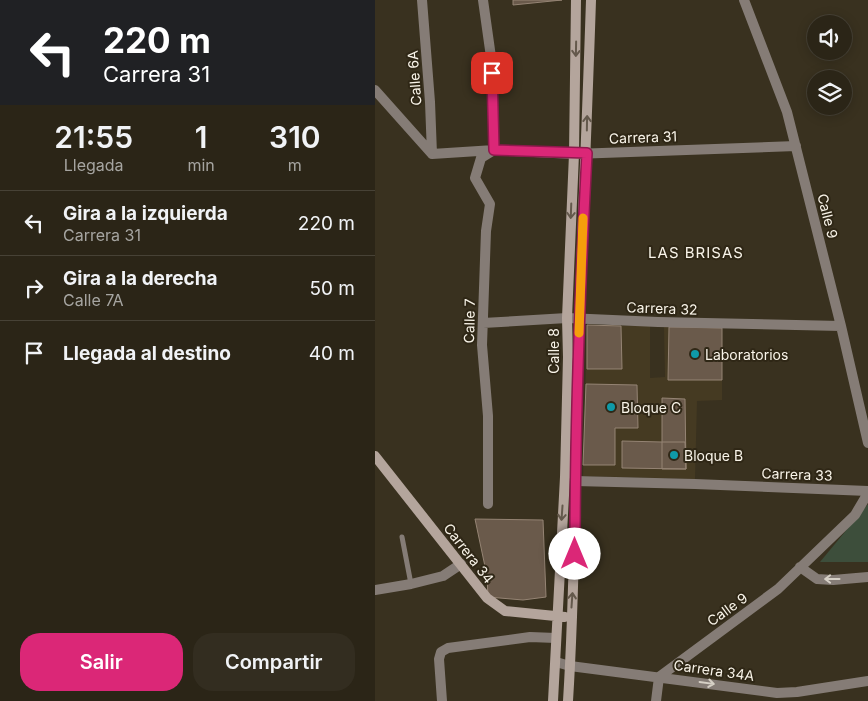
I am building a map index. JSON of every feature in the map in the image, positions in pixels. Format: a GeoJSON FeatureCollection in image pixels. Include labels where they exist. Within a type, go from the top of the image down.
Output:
{"type":"FeatureCollection","features":[{"type":"Feature","properties":{"kind":"main road","name":"Calle 8"},"geometry":{"type":"LineString","coordinates":[[553,701],[565,477],[567,318],[574,154],[577,0]]}},
{"type":"Feature","properties":{"kind":"main road","name":"Calle 8"},"geometry":{"type":"LineString","coordinates":[[568,701],[575,554],[579,319],[587,153],[591,0]]}},
{"type":"Feature","properties":{"kind":"main road","name":"Carrera 34"},"geometry":{"type":"LineString","coordinates":[[375,456],[487,598],[505,611],[559,615],[571,618]]}},
{"type":"Feature","properties":{"kind":"street","name":"Calle 6A"},"geometry":{"type":"LineString","coordinates":[[422,0],[429,82],[432,154]]}},
{"type":"Feature","properties":{"kind":"street"},"geometry":{"type":"LineString","coordinates":[[483,0],[491,57],[494,150]]}},
{"type":"Feature","properties":{"kind":"street","name":"Calle 9"},"geometry":{"type":"LineString","coordinates":[[744,0],[787,112],[841,326],[868,443]]}},
{"type":"Feature","properties":{"kind":"street"},"geometry":{"type":"LineString","coordinates":[[375,90],[432,154]]}},
{"type":"Feature","properties":{"kind":"street","name":"Carrera 31"},"geometry":{"type":"LineString","coordinates":[[432,154],[494,150],[574,154],[796,146]]}},
{"type":"Feature","properties":{"kind":"street","name":"Calle 7"},"geometry":{"type":"LineString","coordinates":[[488,504],[489,416],[482,345],[486,231],[490,204],[475,178],[481,158],[494,150]]}},
{"type":"Feature","properties":{"kind":"street","name":"Carrera 32"},"geometry":{"type":"LineString","coordinates":[[483,322],[567,318],[841,326]]}},
{"type":"Feature","properties":{"kind":"street","name":"Carrera 33"},"geometry":{"type":"LineString","coordinates":[[575,481],[695,484],[868,492]]}},
{"type":"Feature","properties":{"kind":"street","name":"Calle 9"},"geometry":{"type":"LineString","coordinates":[[659,677],[778,589],[855,515],[868,492]]}},
{"type":"Feature","properties":{"kind":"street"},"geometry":{"type":"LineString","coordinates":[[375,590],[443,576],[461,564]]}},
{"type":"Feature","properties":{"kind":"street"},"geometry":{"type":"LineString","coordinates":[[800,568],[817,579],[833,580],[868,576]]}},
{"type":"Feature","properties":{"kind":"street"},"geometry":{"type":"LineString","coordinates":[[441,701],[439,659],[441,652],[448,648],[530,637],[556,638]]}},
{"type":"Feature","properties":{"kind":"street","name":"Carrera 34A"},"geometry":{"type":"LineString","coordinates":[[556,662],[571,666],[777,693],[797,692],[868,681]]}},
{"type":"Feature","properties":{"kind":"street"},"geometry":{"type":"LineString","coordinates":[[656,701],[659,677]]}},
{"type":"Feature","properties":{"kind":"lane"},"geometry":{"type":"LineString","coordinates":[[402,537],[411,584]]}},
{"type":"Feature","properties":{"kind":"shaded area"},"geometry":{"type":"Polygon","coordinates":[[[587,325],[650,326],[650,378],[665,377],[664,327],[722,328],[722,400],[697,401],[695,479],[583,476],[587,325]]]}},
{"type":"Feature","properties":{"kind":"green space"},"geometry":{"type":"Polygon","coordinates":[[[868,504],[868,562],[820,562],[868,504]]]}},
{"type":"Feature","properties":{"kind":"building"},"geometry":{"type":"Polygon","coordinates":[[[513,0],[562,0],[513,5],[513,0]]]}},
{"type":"Feature","properties":{"kind":"building"},"geometry":{"type":"Polygon","coordinates":[[[587,325],[621,326],[622,369],[587,369],[587,325]]]}},
{"type":"Feature","properties":{"kind":"building","name":"Laboratorios"},"geometry":{"type":"Polygon","coordinates":[[[669,327],[722,328],[722,380],[668,380],[669,327]]]}},
{"type":"Feature","properties":{"kind":"building","name":"Bloque C"},"geometry":{"type":"Polygon","coordinates":[[[586,384],[637,385],[638,428],[615,428],[615,465],[583,465],[586,384]]]}},
{"type":"Feature","properties":{"kind":"building"},"geometry":{"type":"Polygon","coordinates":[[[662,398],[685,399],[686,469],[622,468],[622,441],[662,442],[662,398]]]}},
{"type":"Feature","properties":{"kind":"building","name":"Bloque B"},"geometry":{"type":"Polygon","coordinates":[[[662,442],[685,442],[686,469],[662,469],[662,442]]]}},
{"type":"Feature","properties":{"kind":"building"},"geometry":{"type":"Polygon","coordinates":[[[475,519],[543,520],[546,597],[523,600],[488,597],[487,576],[475,519]]]}},
{"type":"Feature","properties":{"kind":"slow traffic"},"geometry":{"type":"LineString","coordinates":[[579,333],[583,218]]}},
{"type":"Feature","properties":{"kind":"place","name":"Laboratorios"},"geometry":{"type":"Point","coordinates":[695,354]}},
{"type":"Feature","properties":{"kind":"place","name":"Bloque C"},"geometry":{"type":"Point","coordinates":[611,407]}},
{"type":"Feature","properties":{"kind":"place","name":"Bloque B"},"geometry":{"type":"Point","coordinates":[674,455]}},
{"type":"Feature","properties":{"kind":"district","name":"LAS BRISAS"},"geometry":{"type":"Point","coordinates":[696,252]}},
{"type":"Feature","properties":{"kind":"route"},"geometry":{"type":"LineString","coordinates":[[492,73],[494,150],[587,153],[579,319],[575,554]]}}]}
